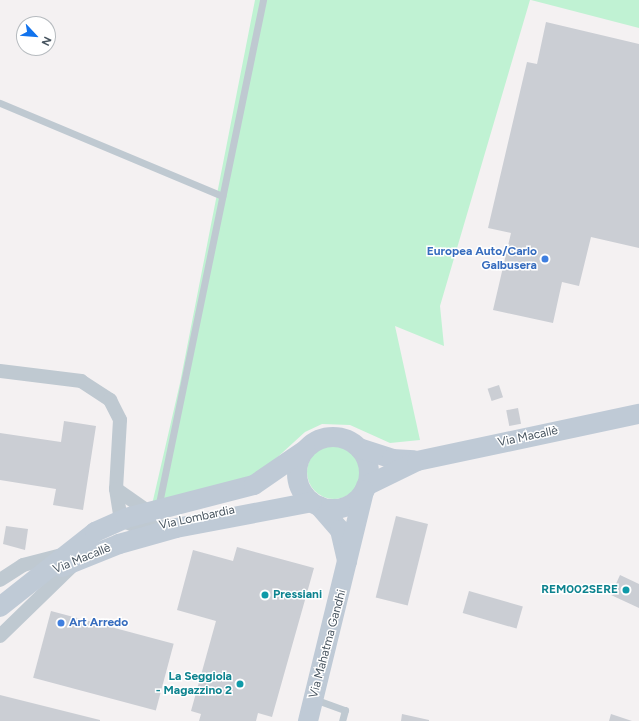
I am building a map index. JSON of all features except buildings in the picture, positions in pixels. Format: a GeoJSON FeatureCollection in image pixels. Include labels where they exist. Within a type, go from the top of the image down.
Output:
{"type":"FeatureCollection","features":[{"type":"Feature","properties":{"kind":"street"},"geometry":{"type":"LineString","coordinates":[[0,371],[81,382],[110,400],[120,420],[116,489],[121,520]]}},
{"type":"Feature","properties":{"kind":"street","name":"Via Macallè"},"geometry":{"type":"LineString","coordinates":[[359,448],[392,459],[417,460],[639,414]]}},
{"type":"Feature","properties":{"kind":"street"},"geometry":{"type":"LineString","coordinates":[[336,437],[359,448],[369,468],[365,489],[356,500],[339,508],[316,504],[299,483],[299,462],[305,450],[320,439],[336,437]]}},
{"type":"Feature","properties":{"kind":"street","name":"Via Macallè"},"geometry":{"type":"LineString","coordinates":[[73,557],[95,532],[121,520],[254,486],[305,450]]}},
{"type":"Feature","properties":{"kind":"street","name":"Via Macallè"},"geometry":{"type":"LineString","coordinates":[[365,489],[417,460]]}},
{"type":"Feature","properties":{"kind":"street"},"geometry":{"type":"LineString","coordinates":[[116,489],[153,511]]}},
{"type":"Feature","properties":{"kind":"street","name":"Via Mahatma Gandhi"},"geometry":{"type":"LineString","coordinates":[[308,721],[348,567],[365,489]]}},
{"type":"Feature","properties":{"kind":"street","name":"Via Macallè"},"geometry":{"type":"LineString","coordinates":[[0,607],[45,574],[73,557],[119,544],[273,507],[316,504]]}},
{"type":"Feature","properties":{"kind":"street","name":"Via Mahatma Gandhi"},"geometry":{"type":"LineString","coordinates":[[316,504],[340,530],[348,567]]}},
{"type":"Feature","properties":{"kind":"street","name":"Via Lombardia"},"geometry":{"type":"LineString","coordinates":[[121,520],[138,527],[156,527],[230,509],[273,507]]}},
{"type":"Feature","properties":{"kind":"street"},"geometry":{"type":"LineString","coordinates":[[0,580],[23,566],[73,557]]}},
{"type":"Feature","properties":{"kind":"street"},"geometry":{"type":"LineString","coordinates":[[0,636],[73,557]]}},
{"type":"Feature","properties":{"kind":"lane"},"geometry":{"type":"LineString","coordinates":[[153,511],[263,0]]}},
{"type":"Feature","properties":{"kind":"lane"},"geometry":{"type":"LineString","coordinates":[[0,103],[222,196]]}},
{"type":"Feature","properties":{"kind":"lane"},"geometry":{"type":"LineString","coordinates":[[314,699],[345,710],[342,721]]}},
{"type":"Feature","properties":{"kind":"green space"},"geometry":{"type":"Polygon","coordinates":[[[255,0],[530,0],[440,306],[444,346],[395,326],[420,440],[390,443],[350,425],[322,424],[305,432],[259,474],[151,509],[180,383],[255,0]]]}},
{"type":"Feature","properties":{"kind":"green space"},"geometry":{"type":"Polygon","coordinates":[[[531,0],[639,0],[639,28],[531,0]]]}},
{"type":"Feature","properties":{"kind":"green space"},"geometry":{"type":"Polygon","coordinates":[[[329,445],[339,445],[349,449],[357,457],[361,467],[361,477],[357,487],[349,495],[339,499],[329,499],[319,495],[311,487],[307,477],[307,467],[311,457],[319,449],[329,445]]]}},
{"type":"Feature","properties":{"kind":"place","name":"Europea Auto/Carlo Galbusera"},"geometry":{"type":"Point","coordinates":[545,259]}},
{"type":"Feature","properties":{"kind":"place","name":"REM002SERE"},"geometry":{"type":"Point","coordinates":[626,590]}},
{"type":"Feature","properties":{"kind":"place","name":"Pressiani"},"geometry":{"type":"Point","coordinates":[265,595]}},
{"type":"Feature","properties":{"kind":"place","name":"Art Arredo"},"geometry":{"type":"Point","coordinates":[61,623]}},
{"type":"Feature","properties":{"kind":"place","name":"La Seggiola - Magazzino 2"},"geometry":{"type":"Point","coordinates":[240,684]}}]}
